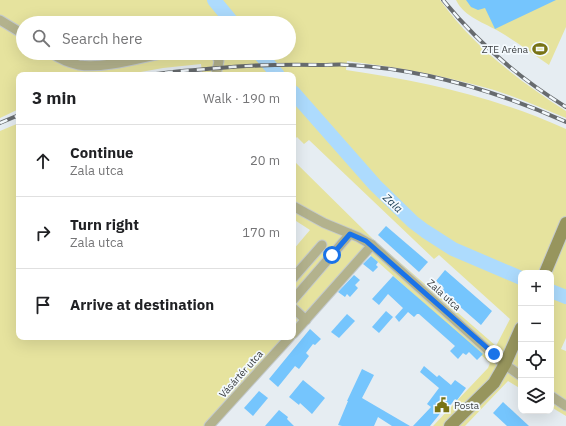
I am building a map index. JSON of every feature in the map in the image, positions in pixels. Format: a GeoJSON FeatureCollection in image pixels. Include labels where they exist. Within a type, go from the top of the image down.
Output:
{"type":"FeatureCollection","features":[{"type":"Feature","properties":{"kind":"street"},"geometry":{"type":"LineString","coordinates":[[0,20],[16,30]]}},
{"type":"Feature","properties":{"kind":"street"},"geometry":{"type":"LineString","coordinates":[[64,60],[88,66],[130,60]]}},
{"type":"Feature","properties":{"kind":"street"},"geometry":{"type":"LineString","coordinates":[[217,72],[218,60]]}},
{"type":"Feature","properties":{"kind":"street","name":"Zala utca"},"geometry":{"type":"LineString","coordinates":[[296,208],[324,223],[358,237],[372,245],[505,364],[518,374]]}},
{"type":"Feature","properties":{"kind":"street"},"geometry":{"type":"LineString","coordinates":[[546,270],[566,223]]}},
{"type":"Feature","properties":{"kind":"street"},"geometry":{"type":"LineString","coordinates":[[296,297],[350,234]]}},
{"type":"Feature","properties":{"kind":"street"},"geometry":{"type":"LineString","coordinates":[[296,331],[372,245]]}},
{"type":"Feature","properties":{"kind":"street"},"geometry":{"type":"LineString","coordinates":[[296,275],[321,247],[332,255]]}},
{"type":"Feature","properties":{"kind":"street"},"geometry":{"type":"LineString","coordinates":[[296,311],[306,320]]}},
{"type":"Feature","properties":{"kind":"street"},"geometry":{"type":"LineString","coordinates":[[450,426],[489,388],[505,364],[518,334]]}},
{"type":"Feature","properties":{"kind":"street","name":"Vásártér utca"},"geometry":{"type":"LineString","coordinates":[[209,426],[287,340]]}},
{"type":"Feature","properties":{"kind":"street"},"geometry":{"type":"LineString","coordinates":[[554,398],[566,406]]}},
{"type":"Feature","properties":{"kind":"shaded area"},"geometry":{"type":"Polygon","coordinates":[[[0,0],[440,0],[467,33],[514,75],[566,111],[566,118],[494,90],[440,76],[347,61],[346,70],[403,79],[485,99],[566,129],[566,338],[561,349],[566,351],[566,416],[554,409],[554,270],[518,270],[518,387],[508,381],[465,426],[433,426],[488,368],[490,363],[368,253],[296,333],[296,246],[310,230],[296,221],[296,163],[373,239],[496,346],[510,319],[439,255],[434,259],[309,140],[304,144],[297,137],[296,138],[296,72],[202,72],[201,64],[141,72],[16,72],[16,110],[0,118],[0,0]]]}},
{"type":"Feature","properties":{"kind":"shaded area","name":"ZTE Aréna"},"geometry":{"type":"Polygon","coordinates":[[[456,0],[566,0],[566,27],[549,65],[519,44],[469,15],[456,0]]]}},
{"type":"Feature","properties":{"kind":"shaded area"},"geometry":{"type":"Polygon","coordinates":[[[16,124],[16,340],[289,340],[213,426],[0,426],[0,131],[16,124]]]}},
{"type":"Feature","properties":{"kind":"building","name":"ZTE Aréna"},"geometry":{"type":"Polygon","coordinates":[[[466,0],[556,0],[495,29],[485,8],[478,10],[471,7],[466,0]]]}},
{"type":"Feature","properties":{"kind":"building"},"geometry":{"type":"Polygon","coordinates":[[[386,226],[428,262],[419,272],[378,235],[386,226]]]}},
{"type":"Feature","properties":{"kind":"building"},"geometry":{"type":"Polygon","coordinates":[[[371,256],[378,262],[376,265],[378,267],[373,272],[363,264],[371,256]]]}},
{"type":"Feature","properties":{"kind":"building"},"geometry":{"type":"Polygon","coordinates":[[[445,270],[492,311],[481,325],[442,291],[444,288],[436,281],[445,270]]]}},
{"type":"Feature","properties":{"kind":"building"},"geometry":{"type":"Polygon","coordinates":[[[354,275],[360,280],[355,285],[358,288],[350,297],[347,294],[345,297],[338,292],[354,275]]]}},
{"type":"Feature","properties":{"kind":"building"},"geometry":{"type":"Polygon","coordinates":[[[393,276],[483,354],[477,360],[469,352],[466,355],[463,353],[458,359],[450,351],[455,346],[419,314],[414,317],[408,312],[399,322],[395,317],[403,308],[388,294],[379,305],[372,299],[393,276]]]}},
{"type":"Feature","properties":{"kind":"building"},"geometry":{"type":"Polygon","coordinates":[[[386,311],[393,317],[379,333],[372,327],[386,311]]]}},
{"type":"Feature","properties":{"kind":"building"},"geometry":{"type":"Polygon","coordinates":[[[347,314],[355,321],[339,338],[331,332],[347,314]]]}},
{"type":"Feature","properties":{"kind":"building"},"geometry":{"type":"Polygon","coordinates":[[[310,329],[321,339],[315,345],[313,344],[306,353],[309,356],[299,369],[295,366],[278,387],[269,379],[310,329]]]}},
{"type":"Feature","properties":{"kind":"building"},"geometry":{"type":"Polygon","coordinates":[[[424,366],[437,377],[439,375],[451,385],[455,380],[466,388],[457,400],[455,399],[449,407],[447,405],[430,426],[413,426],[431,407],[427,404],[439,388],[420,372],[424,366]]]}},
{"type":"Feature","properties":{"kind":"building"},"geometry":{"type":"Polygon","coordinates":[[[362,369],[374,375],[362,398],[410,426],[392,426],[378,417],[374,426],[338,425],[362,369]]]}},
{"type":"Feature","properties":{"kind":"building"},"geometry":{"type":"Polygon","coordinates":[[[303,380],[325,398],[312,414],[300,403],[299,405],[289,397],[303,380]]]}},
{"type":"Feature","properties":{"kind":"building"},"geometry":{"type":"Polygon","coordinates":[[[259,391],[268,398],[253,416],[244,408],[259,391]]]}},
{"type":"Feature","properties":{"kind":"building"},"geometry":{"type":"Polygon","coordinates":[[[503,402],[529,426],[507,426],[493,413],[503,402]]]}},
{"type":"Feature","properties":{"kind":"building"},"geometry":{"type":"Polygon","coordinates":[[[279,410],[288,417],[287,419],[294,426],[265,426],[279,410]]]}},
{"type":"Feature","properties":{"kind":"waterway","name":"Zala"},"geometry":{"type":"LineString","coordinates":[[214,0],[227,16]]}},
{"type":"Feature","properties":{"kind":"waterway","name":"Zala"},"geometry":{"type":"LineString","coordinates":[[265,60],[275,72]]}},
{"type":"Feature","properties":{"kind":"waterway","name":"Zala"},"geometry":{"type":"LineString","coordinates":[[296,95],[375,185],[413,222],[453,249],[518,277]]}},
{"type":"Feature","properties":{"kind":"waterway","name":"Zala"},"geometry":{"type":"LineString","coordinates":[[554,292],[566,297]]}},
{"type":"Feature","properties":{"kind":"railway"},"geometry":{"type":"LineString","coordinates":[[443,0],[470,31],[500,59],[532,84],[566,107]]}},
{"type":"Feature","properties":{"kind":"railway"},"geometry":{"type":"LineString","coordinates":[[166,72],[270,65],[342,65],[377,67],[405,71],[460,84],[514,101],[566,122]]}},
{"type":"Feature","properties":{"kind":"railway"},"geometry":{"type":"LineString","coordinates":[[0,123],[16,116]]}},
{"type":"Feature","properties":{"kind":"place","name":"ZTE Aréna"},"geometry":{"type":"Point","coordinates":[540,49]}},
{"type":"Feature","properties":{"kind":"place","name":"Posta"},"geometry":{"type":"Point","coordinates":[442,405]}},
{"type":"Feature","properties":{"kind":"route"},"geometry":{"type":"LineString","coordinates":[[332,255],[350,234],[366,241],[494,354]]}}]}
